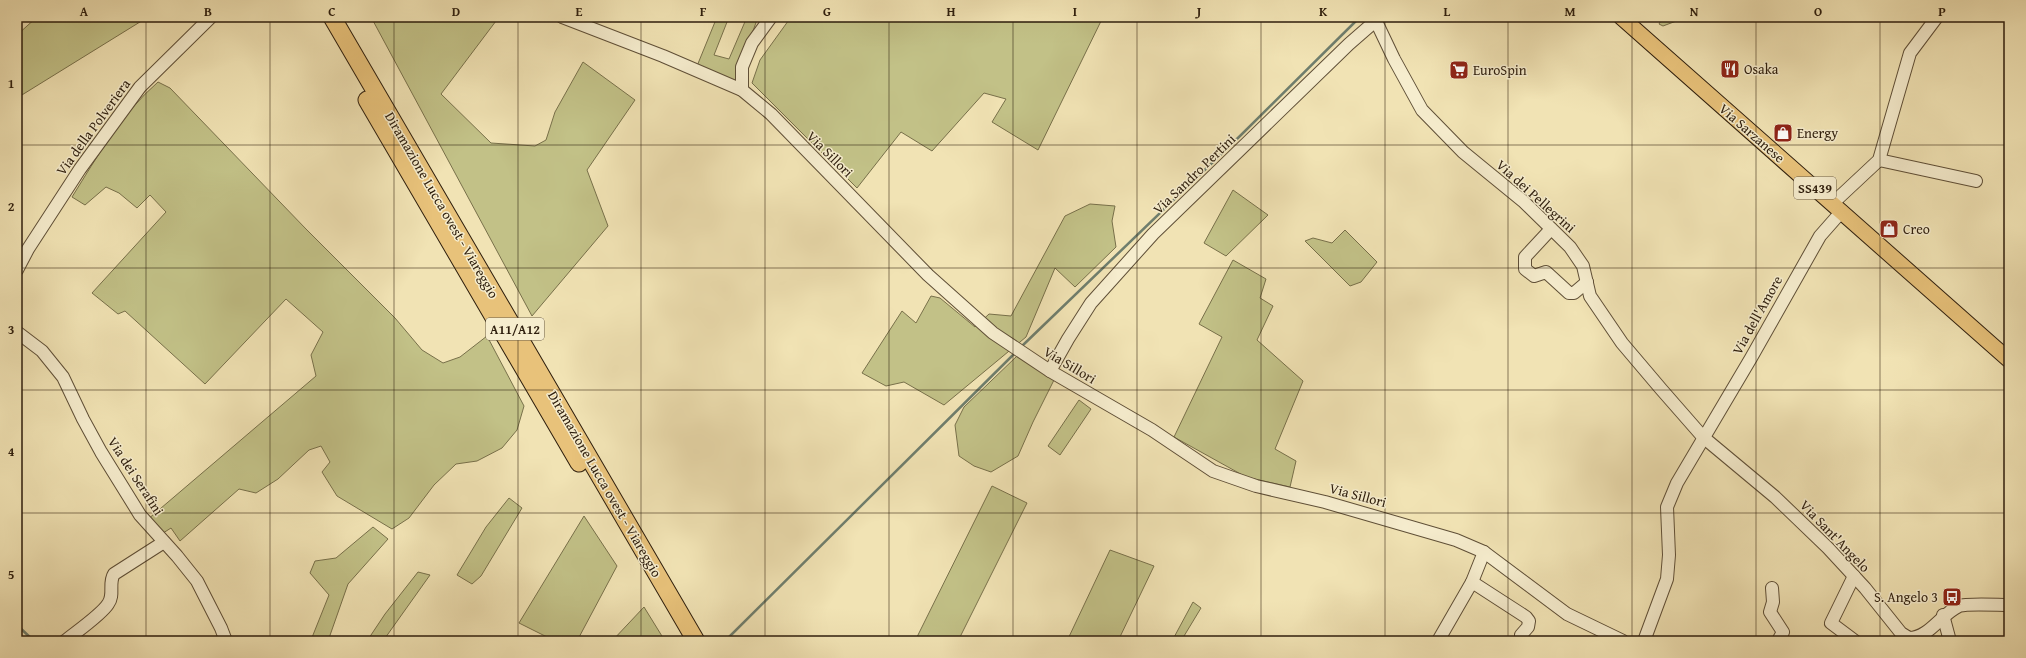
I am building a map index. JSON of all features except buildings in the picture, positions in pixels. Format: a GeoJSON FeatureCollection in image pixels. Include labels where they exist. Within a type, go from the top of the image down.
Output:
{"type":"FeatureCollection","features":[{"type":"Feature","properties":{"kind":"highway","name":"Diramazione Lucca ovest - Viareggio"},"geometry":{"type":"LineString","coordinates":[[319,17],[683,641]]}},
{"type":"Feature","properties":{"kind":"highway","name":"Diramazione Lucca ovest - Viareggio"},"geometry":{"type":"LineString","coordinates":[[332,17],[696,641]]}},
{"type":"Feature","properties":{"kind":"main road","name":"Via Sarzanese"},"geometry":{"type":"LineString","coordinates":[[1621,17],[2009,360]]}},
{"type":"Feature","properties":{"kind":"street","name":"Via della Polveriera"},"geometry":{"type":"LineString","coordinates":[[17,270],[28,249],[80,169],[140,87],[211,17]]}},
{"type":"Feature","properties":{"kind":"street","name":"Via Sillori"},"geometry":{"type":"LineString","coordinates":[[562,17],[675,61],[742,90],[771,114],[928,275],[993,332],[1050,371],[1152,430],[1213,471],[1256,486],[1326,502],[1430,530],[1456,540],[1484,552],[1567,614],[1624,641]]}},
{"type":"Feature","properties":{"kind":"street"},"geometry":{"type":"LineString","coordinates":[[742,90],[742,67],[752,43],[771,17]]}},
{"type":"Feature","properties":{"kind":"street"},"geometry":{"type":"LineString","coordinates":[[1937,17],[1910,53],[1886,141],[1879,160],[1976,181]]}},
{"type":"Feature","properties":{"kind":"street","name":"Via dei Pellegrini"},"geometry":{"type":"LineString","coordinates":[[1377,18],[1394,59],[1422,110],[1463,152],[1523,201],[1570,247],[1583,266],[1590,296],[1622,343],[1703,437]]}},
{"type":"Feature","properties":{"kind":"street","name":"Via Sandro Pertini"},"geometry":{"type":"LineString","coordinates":[[1050,371],[1091,303],[1153,234],[1377,18]]}},
{"type":"Feature","properties":{"kind":"street","name":"Via dell'Amore"},"geometry":{"type":"LineString","coordinates":[[1644,641],[1667,579],[1669,556],[1667,507],[1677,483],[1751,358],[1837,207],[1879,160]]}},
{"type":"Feature","properties":{"kind":"street"},"geometry":{"type":"LineString","coordinates":[[1551,229],[1525,257],[1525,269],[1534,276],[1546,272],[1569,293],[1574,293],[1587,282]]}},
{"type":"Feature","properties":{"kind":"street","name":"Via dei Serafini"},"geometry":{"type":"LineString","coordinates":[[17,332],[42,351],[56,366],[98,446],[128,496],[140,515],[197,581],[222,628],[226,641]]}},
{"type":"Feature","properties":{"kind":"street","name":"Via Sant'Angelo"},"geometry":{"type":"LineString","coordinates":[[1703,437],[1775,497],[1828,548],[1854,576],[1901,633],[1909,638],[1923,635],[1943,615],[1960,606],[2009,605]]}},
{"type":"Feature","properties":{"kind":"street"},"geometry":{"type":"LineString","coordinates":[[65,641],[108,605],[111,594],[111,579],[114,574],[164,542]]}},
{"type":"Feature","properties":{"kind":"street"},"geometry":{"type":"LineString","coordinates":[[1438,641],[1472,582],[1484,552]]}},
{"type":"Feature","properties":{"kind":"street"},"geometry":{"type":"LineString","coordinates":[[1854,576],[1831,623],[1855,641]]}},
{"type":"Feature","properties":{"kind":"street"},"geometry":{"type":"LineString","coordinates":[[1472,582],[1526,617],[1529,621],[1521,635]]}},
{"type":"Feature","properties":{"kind":"street"},"geometry":{"type":"LineString","coordinates":[[1772,588],[1773,602],[1770,612],[1783,632],[1778,641]]}},
{"type":"Feature","properties":{"kind":"street"},"geometry":{"type":"LineString","coordinates":[[1943,615],[1950,641]]}},
{"type":"Feature","properties":{"kind":"shaded area"},"geometry":{"type":"Polygon","coordinates":[[[37,17],[148,17],[17,98],[17,35],[37,17]]]}},
{"type":"Feature","properties":{"kind":"shaded area"},"geometry":{"type":"Polygon","coordinates":[[[371,17],[499,17],[441,94],[491,143],[535,146],[546,140],[555,112],[583,62],[635,100],[587,170],[608,226],[532,316],[371,17]]]}},
{"type":"Feature","properties":{"kind":"shaded area"},"geometry":{"type":"Polygon","coordinates":[[[717,17],[729,17],[714,55],[729,59],[747,17],[758,17],[735,81],[697,66],[717,17]]]}},
{"type":"Feature","properties":{"kind":"shaded area"},"geometry":{"type":"Polygon","coordinates":[[[791,17],[1103,17],[1038,150],[992,122],[1006,99],[984,93],[932,151],[901,132],[857,188],[752,83],[760,60],[791,17]]]}},
{"type":"Feature","properties":{"kind":"shaded area"},"geometry":{"type":"Polygon","coordinates":[[[1663,17],[1687,17],[1663,26],[1659,24],[1663,17]]]}},
{"type":"Feature","properties":{"kind":"shaded area"},"geometry":{"type":"Polygon","coordinates":[[[158,82],[170,88],[306,229],[395,318],[422,350],[443,363],[460,357],[487,336],[524,406],[517,430],[502,448],[477,461],[456,464],[434,485],[409,518],[392,529],[337,496],[322,472],[330,462],[321,446],[309,450],[278,479],[256,493],[239,489],[180,541],[171,528],[160,535],[147,520],[316,376],[311,355],[323,332],[286,299],[205,384],[125,311],[118,314],[92,293],[166,212],[150,195],[137,208],[119,193],[106,187],[85,205],[72,197],[122,121],[145,94],[158,82]]]}},
{"type":"Feature","properties":{"kind":"shaded area"},"geometry":{"type":"Polygon","coordinates":[[[1233,190],[1268,215],[1226,256],[1204,243],[1233,190]]]}},
{"type":"Feature","properties":{"kind":"shaded area"},"geometry":{"type":"Polygon","coordinates":[[[1090,204],[1115,206],[1112,221],[1116,247],[1075,287],[1055,268],[1026,337],[944,405],[904,382],[886,386],[862,373],[902,311],[916,323],[931,296],[940,298],[975,327],[989,314],[1011,316],[1065,216],[1090,204]]]}},
{"type":"Feature","properties":{"kind":"shaded area"},"geometry":{"type":"Polygon","coordinates":[[[1345,230],[1377,262],[1361,282],[1350,286],[1305,241],[1313,238],[1332,243],[1345,230]]]}},
{"type":"Feature","properties":{"kind":"shaded area"},"geometry":{"type":"Polygon","coordinates":[[[1233,260],[1266,279],[1260,298],[1273,306],[1257,340],[1303,381],[1275,449],[1296,461],[1290,487],[1246,477],[1174,437],[1222,337],[1199,324],[1233,260]]]}},
{"type":"Feature","properties":{"kind":"shaded area"},"geometry":{"type":"Polygon","coordinates":[[[1017,356],[1054,380],[1018,456],[991,472],[974,466],[959,456],[955,425],[964,407],[1017,356]]]}},
{"type":"Feature","properties":{"kind":"shaded area"},"geometry":{"type":"Polygon","coordinates":[[[1079,400],[1091,409],[1060,455],[1048,446],[1079,400]]]}},
{"type":"Feature","properties":{"kind":"shaded area"},"geometry":{"type":"Polygon","coordinates":[[[992,486],[1027,503],[958,641],[915,641],[992,486]]]}},
{"type":"Feature","properties":{"kind":"shaded area"},"geometry":{"type":"Polygon","coordinates":[[[509,498],[522,508],[481,576],[472,584],[457,575],[486,527],[509,498]]]}},
{"type":"Feature","properties":{"kind":"shaded area"},"geometry":{"type":"Polygon","coordinates":[[[584,516],[617,566],[577,641],[555,641],[519,623],[584,516]]]}},
{"type":"Feature","properties":{"kind":"shaded area"},"geometry":{"type":"Polygon","coordinates":[[[373,527],[388,539],[348,584],[328,641],[311,640],[329,595],[310,573],[315,561],[336,558],[373,527]]]}},
{"type":"Feature","properties":{"kind":"shaded area"},"geometry":{"type":"Polygon","coordinates":[[[1110,550],[1154,566],[1118,641],[1067,641],[1110,550]]]}},
{"type":"Feature","properties":{"kind":"shaded area"},"geometry":{"type":"Polygon","coordinates":[[[418,572],[430,575],[383,641],[367,641],[385,614],[418,572]]]}},
{"type":"Feature","properties":{"kind":"shaded area"},"geometry":{"type":"Polygon","coordinates":[[[1193,602],[1201,608],[1181,641],[1172,641],[1193,602]]]}},
{"type":"Feature","properties":{"kind":"shaded area"},"geometry":{"type":"Polygon","coordinates":[[[644,607],[665,641],[612,641],[644,607]]]}},
{"type":"Feature","properties":{"kind":"waterway"},"geometry":{"type":"LineString","coordinates":[[1022,346],[1241,135],[1360,17]]}},
{"type":"Feature","properties":{"kind":"waterway"},"geometry":{"type":"LineString","coordinates":[[725,641],[1015,353]]}},
{"type":"Feature","properties":{"kind":"waterway"},"geometry":{"type":"LineString","coordinates":[[17,625],[34,641]]}},
{"type":"Feature","properties":{"kind":"place","name":"Osaka"},"geometry":{"type":"Point","coordinates":[1730,69]}},
{"type":"Feature","properties":{"kind":"place","name":"EuroSpin"},"geometry":{"type":"Point","coordinates":[1459,70]}},
{"type":"Feature","properties":{"kind":"place","name":"Energy"},"geometry":{"type":"Point","coordinates":[1783,133]}},
{"type":"Feature","properties":{"kind":"place","name":"Creo"},"geometry":{"type":"Point","coordinates":[1889,229]}},
{"type":"Feature","properties":{"kind":"place","name":"S. Angelo 3"},"geometry":{"type":"Point","coordinates":[1952,597]}}]}
